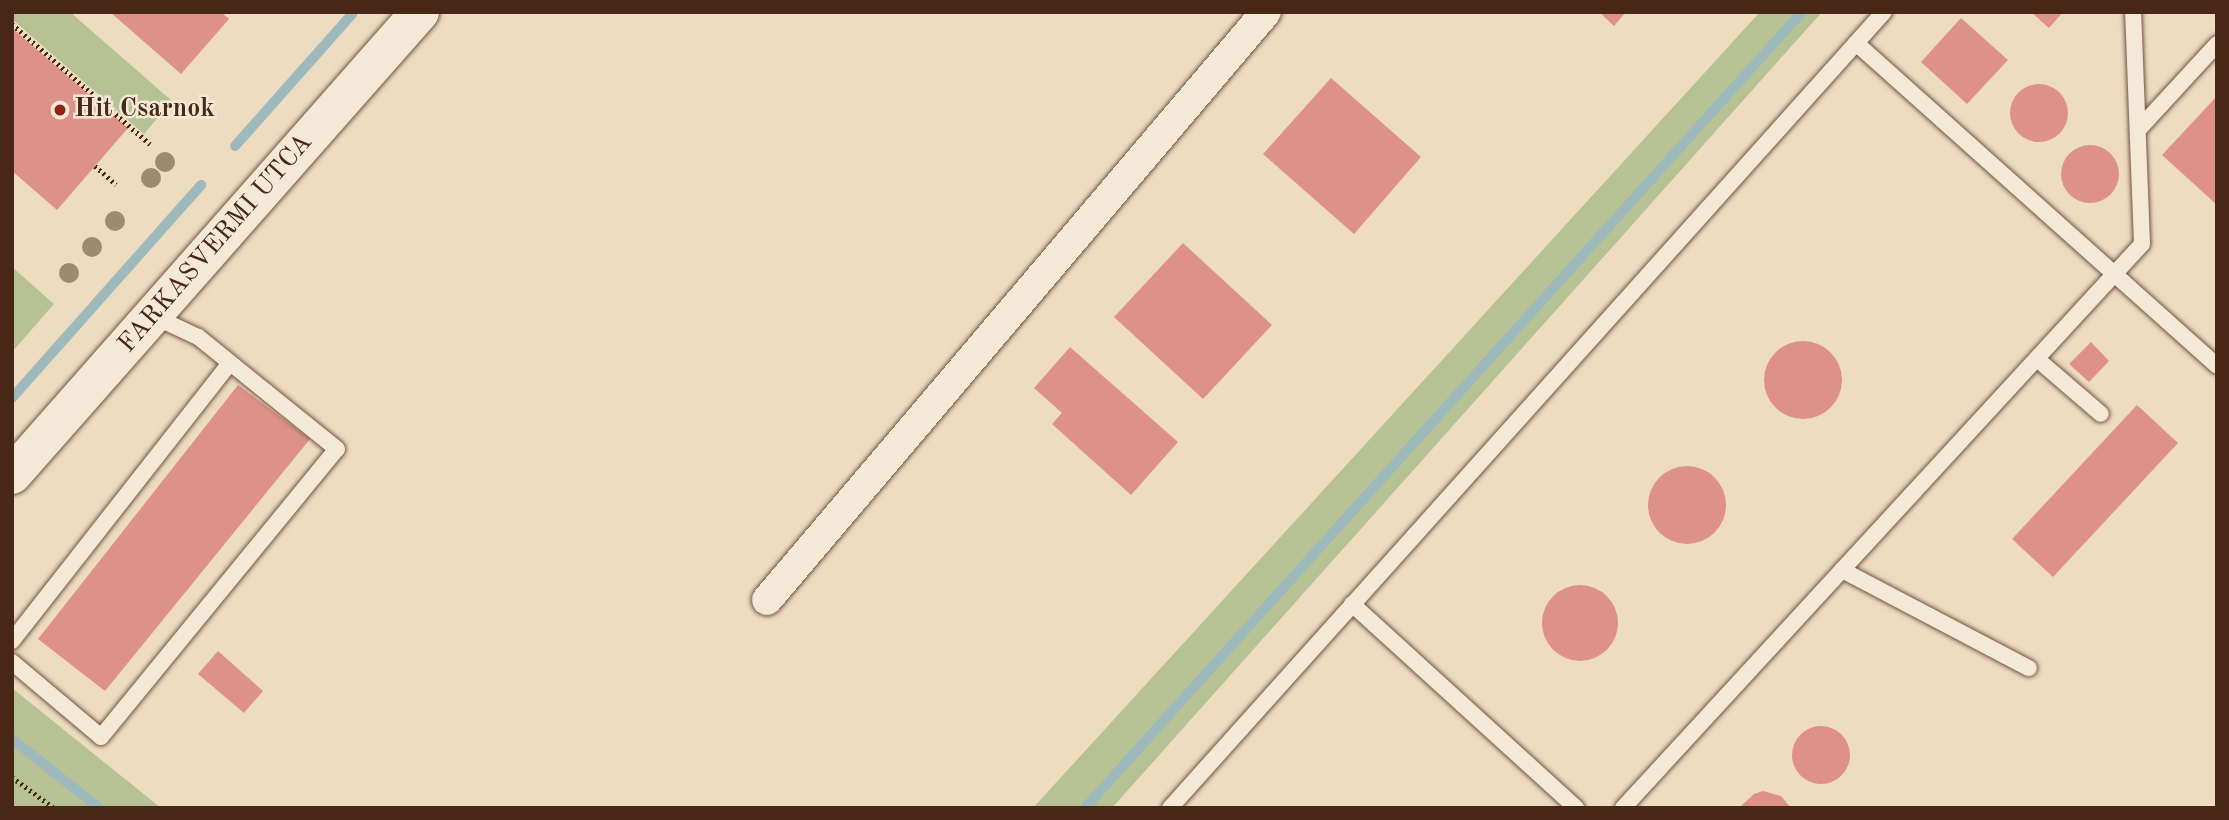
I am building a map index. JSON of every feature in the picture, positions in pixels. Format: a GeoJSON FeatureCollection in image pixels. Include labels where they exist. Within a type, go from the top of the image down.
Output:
{"type":"FeatureCollection","features":[{"type":"Feature","properties":{"kind":"street","name":"FARKASVERMI UTCA"},"geometry":{"type":"LineString","coordinates":[[12,475],[421,12]]}},
{"type":"Feature","properties":{"kind":"street"},"geometry":{"type":"LineString","coordinates":[[766,600],[1266,12]]}},
{"type":"Feature","properties":{"kind":"lane"},"geometry":{"type":"LineString","coordinates":[[1170,808],[1884,12]]}},
{"type":"Feature","properties":{"kind":"lane"},"geometry":{"type":"LineString","coordinates":[[1623,808],[2142,244],[2133,12]]}},
{"type":"Feature","properties":{"kind":"lane"},"geometry":{"type":"LineString","coordinates":[[1856,43],[2217,366]]}},
{"type":"Feature","properties":{"kind":"lane"},"geometry":{"type":"LineString","coordinates":[[2138,130],[2217,44]]}},
{"type":"Feature","properties":{"kind":"lane"},"geometry":{"type":"LineString","coordinates":[[12,662],[101,737],[337,449],[198,337],[153,316]]}},
{"type":"Feature","properties":{"kind":"lane"},"geometry":{"type":"LineString","coordinates":[[2036,359],[2101,414]]}},
{"type":"Feature","properties":{"kind":"lane"},"geometry":{"type":"LineString","coordinates":[[12,641],[230,363]]}},
{"type":"Feature","properties":{"kind":"lane"},"geometry":{"type":"LineString","coordinates":[[1842,570],[2029,668]]}},
{"type":"Feature","properties":{"kind":"lane"},"geometry":{"type":"LineString","coordinates":[[1352,604],[1576,808]]}},
{"type":"Feature","properties":{"kind":"path"},"geometry":{"type":"LineString","coordinates":[[12,24],[150,144]]}},
{"type":"Feature","properties":{"kind":"path"},"geometry":{"type":"LineString","coordinates":[[95,166],[116,184]]}},
{"type":"Feature","properties":{"kind":"path"},"geometry":{"type":"LineString","coordinates":[[12,777],[54,808]]}},
{"type":"Feature","properties":{"kind":"green space"},"geometry":{"type":"Polygon","coordinates":[[[12,12],[70,12],[172,101],[144,134],[12,19],[12,12]]]}},
{"type":"Feature","properties":{"kind":"green space"},"geometry":{"type":"Polygon","coordinates":[[[1760,12],[1822,12],[1112,808],[1033,808],[1760,12]]]}},
{"type":"Feature","properties":{"kind":"green space"},"geometry":{"type":"Polygon","coordinates":[[[12,267],[54,304],[12,352],[12,267]]]}},
{"type":"Feature","properties":{"kind":"green space"},"geometry":{"type":"Polygon","coordinates":[[[12,688],[161,808],[12,808],[12,688]]]}},
{"type":"Feature","properties":{"kind":"building"},"geometry":{"type":"Polygon","coordinates":[[[110,12],[221,12],[229,19],[181,74],[110,12]]]}},
{"type":"Feature","properties":{"kind":"building"},"geometry":{"type":"Polygon","coordinates":[[[1599,12],[1626,12],[1614,26],[1599,12]]]}},
{"type":"Feature","properties":{"kind":"building"},"geometry":{"type":"Polygon","coordinates":[[[2031,12],[2063,12],[2049,28],[2031,12]]]}},
{"type":"Feature","properties":{"kind":"building"},"geometry":{"type":"Polygon","coordinates":[[[1961,18],[2008,60],[1967,104],[1921,62],[1961,18]]]}},
{"type":"Feature","properties":{"kind":"building","name":"Hit Csarnok"},"geometry":{"type":"Polygon","coordinates":[[[12,28],[128,128],[57,210],[12,171],[12,28]]]}},
{"type":"Feature","properties":{"kind":"building"},"geometry":{"type":"Polygon","coordinates":[[[1331,78],[1421,157],[1354,234],[1263,154],[1331,78]]]}},
{"type":"Feature","properties":{"kind":"building"},"geometry":{"type":"Polygon","coordinates":[[[2039,84],[2050,86],[2063,97],[2068,113],[2066,124],[2055,137],[2039,142],[2028,140],[2015,129],[2010,113],[2012,102],[2023,89],[2039,84]]]}},
{"type":"Feature","properties":{"kind":"building"},"geometry":{"type":"Polygon","coordinates":[[[2217,96],[2217,205],[2162,155],[2217,96]]]}},
{"type":"Feature","properties":{"kind":"building"},"geometry":{"type":"Polygon","coordinates":[[[2090,145],[2101,147],[2114,158],[2119,174],[2117,185],[2106,198],[2090,203],[2079,201],[2066,190],[2061,174],[2063,163],[2074,150],[2090,145]]]}},
{"type":"Feature","properties":{"kind":"building"},"geometry":{"type":"Polygon","coordinates":[[[1183,243],[1272,325],[1203,399],[1114,317],[1183,243]]]}},
{"type":"Feature","properties":{"kind":"building"},"geometry":{"type":"Polygon","coordinates":[[[1803,341],[1818,344],[1830,353],[1839,365],[1842,380],[1839,395],[1830,407],[1818,416],[1803,419],[1788,416],[1776,407],[1767,395],[1764,380],[1767,365],[1776,353],[1788,344],[1803,341]]]}},
{"type":"Feature","properties":{"kind":"building"},"geometry":{"type":"Polygon","coordinates":[[[2091,342],[2109,361],[2089,382],[2069,364],[2091,342]]]}},
{"type":"Feature","properties":{"kind":"building"},"geometry":{"type":"Polygon","coordinates":[[[1070,347],[1178,442],[1131,495],[1052,424],[1062,413],[1034,388],[1070,347]]]}},
{"type":"Feature","properties":{"kind":"building"},"geometry":{"type":"Polygon","coordinates":[[[238,385],[310,439],[105,691],[38,639],[238,385]]]}},
{"type":"Feature","properties":{"kind":"building"},"geometry":{"type":"Polygon","coordinates":[[[2137,405],[2178,443],[2053,577],[2012,539],[2137,405]]]}},
{"type":"Feature","properties":{"kind":"building"},"geometry":{"type":"Polygon","coordinates":[[[1687,466],[1702,469],[1714,478],[1723,490],[1726,505],[1723,520],[1714,532],[1702,541],[1687,544],[1672,541],[1660,532],[1651,520],[1648,505],[1651,490],[1660,478],[1672,469],[1687,466]]]}},
{"type":"Feature","properties":{"kind":"building"},"geometry":{"type":"Polygon","coordinates":[[[1588,585],[1601,591],[1612,602],[1618,615],[1616,638],[1601,655],[1588,661],[1572,661],[1559,655],[1544,638],[1542,615],[1548,602],[1565,587],[1588,585]]]}},
{"type":"Feature","properties":{"kind":"building"},"geometry":{"type":"Polygon","coordinates":[[[218,651],[263,691],[244,713],[198,674],[218,651]]]}},
{"type":"Feature","properties":{"kind":"building"},"geometry":{"type":"Polygon","coordinates":[[[1821,726],[1842,734],[1850,755],[1842,776],[1821,784],[1800,776],[1792,755],[1800,734],[1821,726]]]}},
{"type":"Feature","properties":{"kind":"building"},"geometry":{"type":"Polygon","coordinates":[[[1763,791],[1781,796],[1791,808],[1739,808],[1754,794],[1763,791]]]}},
{"type":"Feature","properties":{"kind":"waterway"},"geometry":{"type":"LineString","coordinates":[[235,146],[352,14],[350,12]]}},
{"type":"Feature","properties":{"kind":"waterway"},"geometry":{"type":"LineString","coordinates":[[1085,808],[1802,12]]}},
{"type":"Feature","properties":{"kind":"waterway"},"geometry":{"type":"LineString","coordinates":[[12,398],[201,185]]}},
{"type":"Feature","properties":{"kind":"waterway"},"geometry":{"type":"LineString","coordinates":[[12,739],[99,808]]}},
{"type":"Feature","properties":{"kind":"place","name":"Hit Csarnok"},"geometry":{"type":"Point","coordinates":[60,110]}}]}
